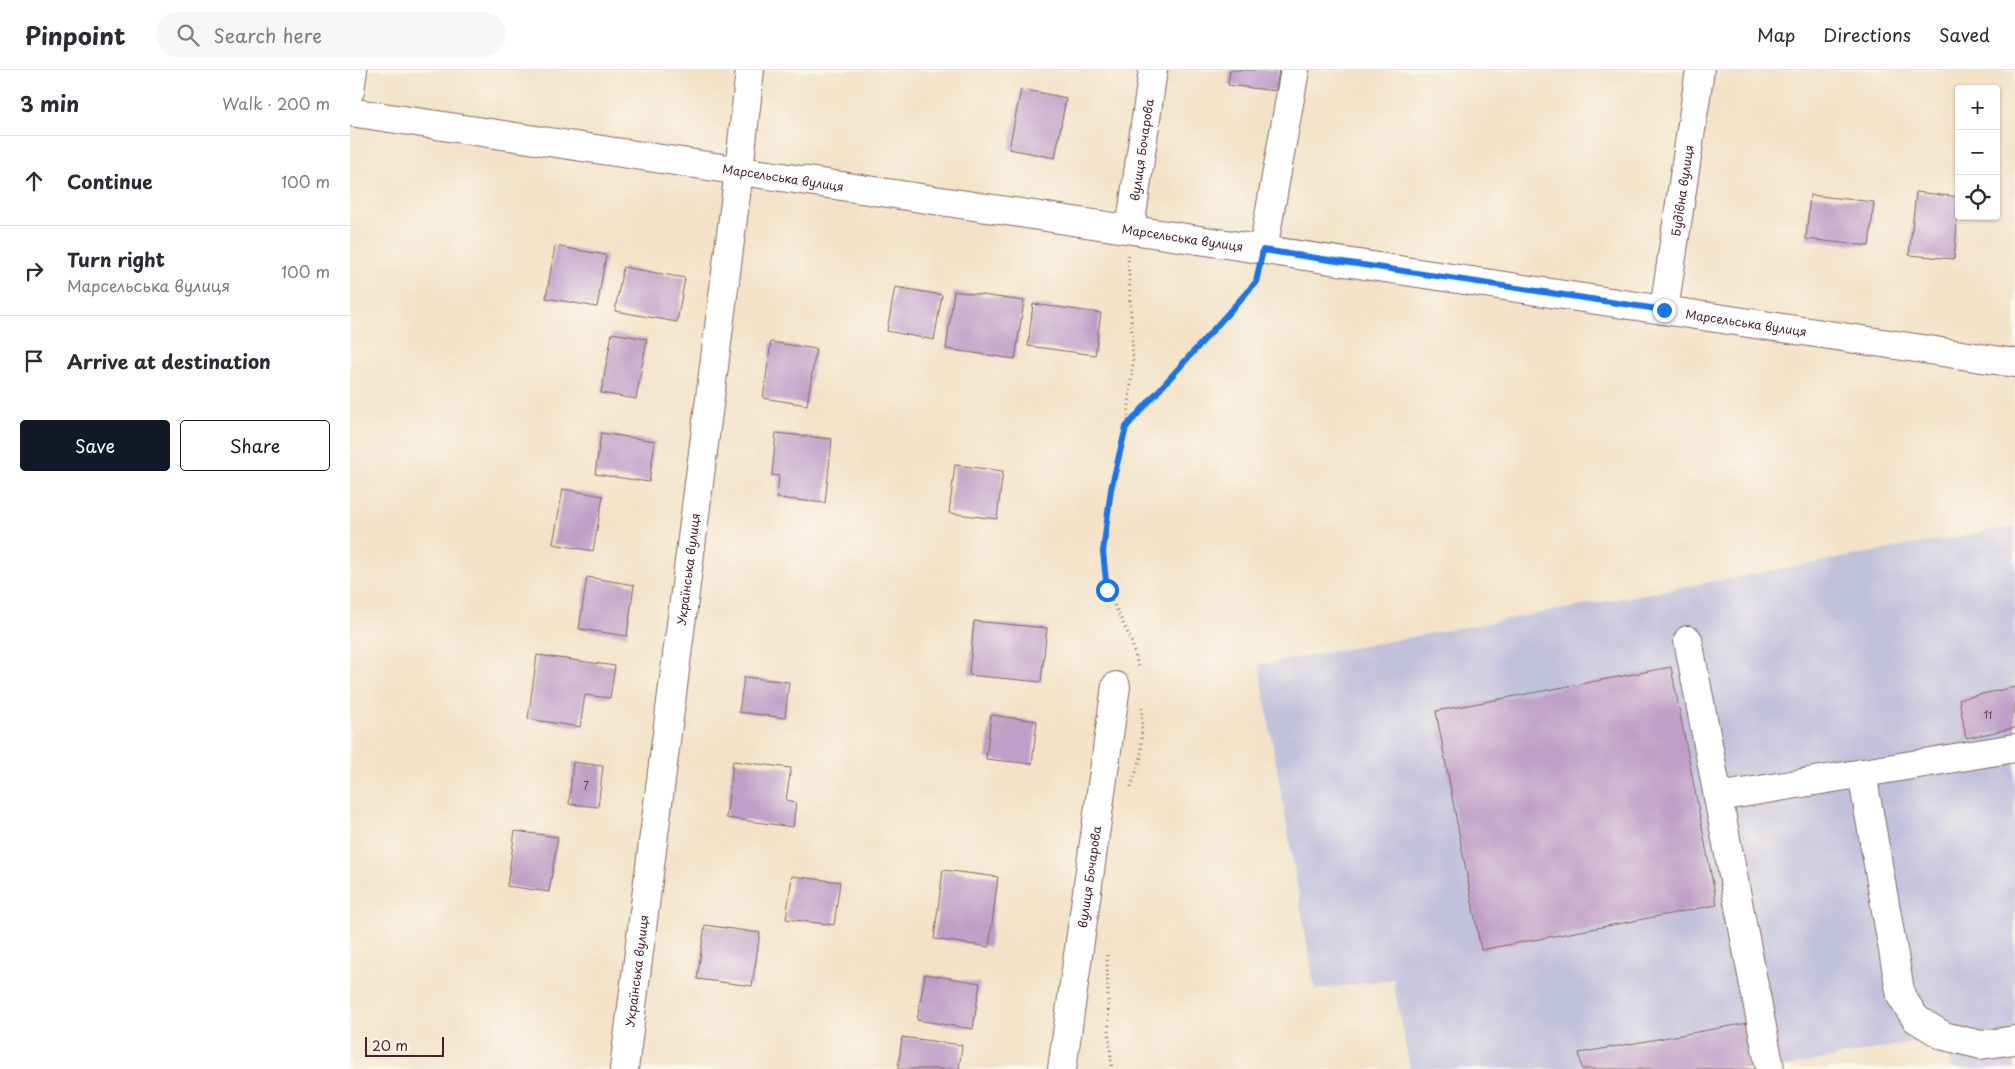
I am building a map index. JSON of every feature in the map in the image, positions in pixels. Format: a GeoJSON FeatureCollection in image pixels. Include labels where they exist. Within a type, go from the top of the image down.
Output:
{"type":"FeatureCollection","features":[{"type":"Feature","properties":{"kind":"street"},"geometry":{"type":"LineString","coordinates":[[350,92],[353,70]]}},
{"type":"Feature","properties":{"kind":"street","name":"Українська вулиця"},"geometry":{"type":"LineString","coordinates":[[624,1069],[739,171],[750,70]]}},
{"type":"Feature","properties":{"kind":"street","name":"вулиця Бочарова"},"geometry":{"type":"LineString","coordinates":[[1130,229],[1154,70]]}},
{"type":"Feature","properties":{"kind":"street"},"geometry":{"type":"LineString","coordinates":[[1263,250],[1295,70]]}},
{"type":"Feature","properties":{"kind":"street","name":"Будівна вулиця"},"geometry":{"type":"LineString","coordinates":[[1664,310],[1700,70]]}},
{"type":"Feature","properties":{"kind":"street","name":"Марсельська вулиця"},"geometry":{"type":"LineString","coordinates":[[350,112],[2015,363]]}},
{"type":"Feature","properties":{"kind":"street"},"geometry":{"type":"LineString","coordinates":[[1688,640],[1770,1069]]}},
{"type":"Feature","properties":{"kind":"street","name":"вулиця Бочарова"},"geometry":{"type":"LineString","coordinates":[[1062,1069],[1116,686]]}},
{"type":"Feature","properties":{"kind":"street"},"geometry":{"type":"LineString","coordinates":[[1718,797],[2015,748]]}},
{"type":"Feature","properties":{"kind":"street"},"geometry":{"type":"LineString","coordinates":[[1862,773],[1901,996],[1916,1019],[1944,1036],[1981,1045],[2015,1040]]}},
{"type":"Feature","properties":{"kind":"path"},"geometry":{"type":"LineString","coordinates":[[1130,229],[1127,264],[1133,359],[1126,427],[1111,489],[1103,552],[1107,590],[1131,640],[1141,676]]}},
{"type":"Feature","properties":{"kind":"path"},"geometry":{"type":"LineString","coordinates":[[1126,427],[1256,282],[1263,250]]}},
{"type":"Feature","properties":{"kind":"path"},"geometry":{"type":"LineString","coordinates":[[1129,792],[1141,757],[1143,703]]}},
{"type":"Feature","properties":{"kind":"path"},"geometry":{"type":"LineString","coordinates":[[1107,948],[1109,1035],[1112,1069]]}},
{"type":"Feature","properties":{"kind":"shaded area"},"geometry":{"type":"Polygon","coordinates":[[[2015,526],[2015,1069],[1952,1069],[1945,1036],[1773,1069],[1410,1069],[1393,979],[1315,990],[1259,665],[2015,526]]]}},
{"type":"Feature","properties":{"kind":"building"},"geometry":{"type":"Polygon","coordinates":[[[1230,70],[1279,70],[1276,91],[1228,85],[1230,70]]]}},
{"type":"Feature","properties":{"kind":"building"},"geometry":{"type":"Polygon","coordinates":[[[1021,89],[1066,98],[1055,158],[1009,149],[1021,89]]]}},
{"type":"Feature","properties":{"kind":"building"},"geometry":{"type":"Polygon","coordinates":[[[1916,192],[1955,197],[1955,220],[1957,220],[1954,259],[1909,255],[1916,192]]]}},
{"type":"Feature","properties":{"kind":"building"},"geometry":{"type":"Polygon","coordinates":[[[1810,195],[1874,202],[1869,246],[1806,239],[1810,195]]]}},
{"type":"Feature","properties":{"kind":"building"},"geometry":{"type":"Polygon","coordinates":[[[555,246],[606,255],[597,307],[546,298],[555,246]]]}},
{"type":"Feature","properties":{"kind":"building"},"geometry":{"type":"Polygon","coordinates":[[[623,267],[685,278],[677,322],[615,311],[623,267]]]}},
{"type":"Feature","properties":{"kind":"building"},"geometry":{"type":"Polygon","coordinates":[[[895,287],[942,295],[934,340],[887,331],[895,287]]]}},
{"type":"Feature","properties":{"kind":"building"},"geometry":{"type":"Polygon","coordinates":[[[954,291],[1024,301],[1015,359],[946,349],[954,291]]]}},
{"type":"Feature","properties":{"kind":"building"},"geometry":{"type":"Polygon","coordinates":[[[1033,304],[1101,313],[1095,355],[1028,346],[1033,304]]]}},
{"type":"Feature","properties":{"kind":"building"},"geometry":{"type":"Polygon","coordinates":[[[612,333],[647,339],[636,399],[601,393],[612,333]]]}},
{"type":"Feature","properties":{"kind":"building"},"geometry":{"type":"Polygon","coordinates":[[[771,342],[816,349],[807,405],[763,398],[771,342]]]}},
{"type":"Feature","properties":{"kind":"building"},"geometry":{"type":"Polygon","coordinates":[[[601,433],[655,441],[649,482],[595,474],[601,433]]]}},
{"type":"Feature","properties":{"kind":"building"},"geometry":{"type":"Polygon","coordinates":[[[776,433],[832,439],[825,503],[777,498],[779,476],[772,475],[776,433]]]}},
{"type":"Feature","properties":{"kind":"building"},"geometry":{"type":"Polygon","coordinates":[[[955,465],[1003,471],[997,519],[949,513],[955,465]]]}},
{"type":"Feature","properties":{"kind":"building"},"geometry":{"type":"Polygon","coordinates":[[[563,489],[603,496],[593,551],[553,544],[563,489]]]}},
{"type":"Feature","properties":{"kind":"building"},"geometry":{"type":"Polygon","coordinates":[[[587,577],[634,585],[627,636],[579,629],[587,577]]]}},
{"type":"Feature","properties":{"kind":"building"},"geometry":{"type":"Polygon","coordinates":[[[974,621],[1047,628],[1041,682],[969,675],[974,621]]]}},
{"type":"Feature","properties":{"kind":"building"},"geometry":{"type":"Polygon","coordinates":[[[537,655],[615,666],[610,698],[585,695],[580,727],[528,719],[537,655]]]}},
{"type":"Feature","properties":{"kind":"building"},"geometry":{"type":"Polygon","coordinates":[[[1671,667],[1717,905],[1481,950],[1436,711],[1671,667]]]}},
{"type":"Feature","properties":{"kind":"building"},"geometry":{"type":"Polygon","coordinates":[[[744,677],[789,682],[785,718],[739,712],[744,677]]]}},
{"type":"Feature","properties":{"kind":"building"},"geometry":{"type":"Polygon","coordinates":[[[2015,687],[2015,728],[1966,738],[1959,699],[2015,687]]]}},
{"type":"Feature","properties":{"kind":"building"},"geometry":{"type":"Polygon","coordinates":[[[991,715],[1037,721],[1032,764],[986,759],[991,715]]]}},
{"type":"Feature","properties":{"kind":"building"},"geometry":{"type":"Polygon","coordinates":[[[733,761],[791,768],[786,800],[796,802],[793,827],[726,818],[733,761]]]}},
{"type":"Feature","properties":{"kind":"building"},"geometry":{"type":"Polygon","coordinates":[[[573,762],[603,766],[598,807],[569,804],[573,762]]]}},
{"type":"Feature","properties":{"kind":"building"},"geometry":{"type":"Polygon","coordinates":[[[515,831],[558,837],[549,892],[507,886],[515,831]]]}},
{"type":"Feature","properties":{"kind":"building"},"geometry":{"type":"Polygon","coordinates":[[[943,870],[998,877],[989,947],[934,939],[943,870]]]}},
{"type":"Feature","properties":{"kind":"building"},"geometry":{"type":"Polygon","coordinates":[[[792,876],[840,882],[834,925],[786,919],[792,876]]]}},
{"type":"Feature","properties":{"kind":"building"},"geometry":{"type":"Polygon","coordinates":[[[705,925],[760,933],[752,986],[697,979],[705,925]]]}},
{"type":"Feature","properties":{"kind":"building"},"geometry":{"type":"Polygon","coordinates":[[[925,974],[980,983],[973,1029],[917,1020],[925,974]]]}},
{"type":"Feature","properties":{"kind":"building"},"geometry":{"type":"Polygon","coordinates":[[[1748,1023],[1757,1069],[1582,1069],[1579,1053],[1748,1023]]]}},
{"type":"Feature","properties":{"kind":"building"},"geometry":{"type":"Polygon","coordinates":[[[902,1037],[962,1045],[959,1069],[898,1069],[902,1037]]]}},
{"type":"Feature","properties":{"kind":"route"},"geometry":{"type":"LineString","coordinates":[[1107,590],[1103,552],[1111,489],[1126,427],[1256,282],[1263,250],[1664,310]]}}]}
